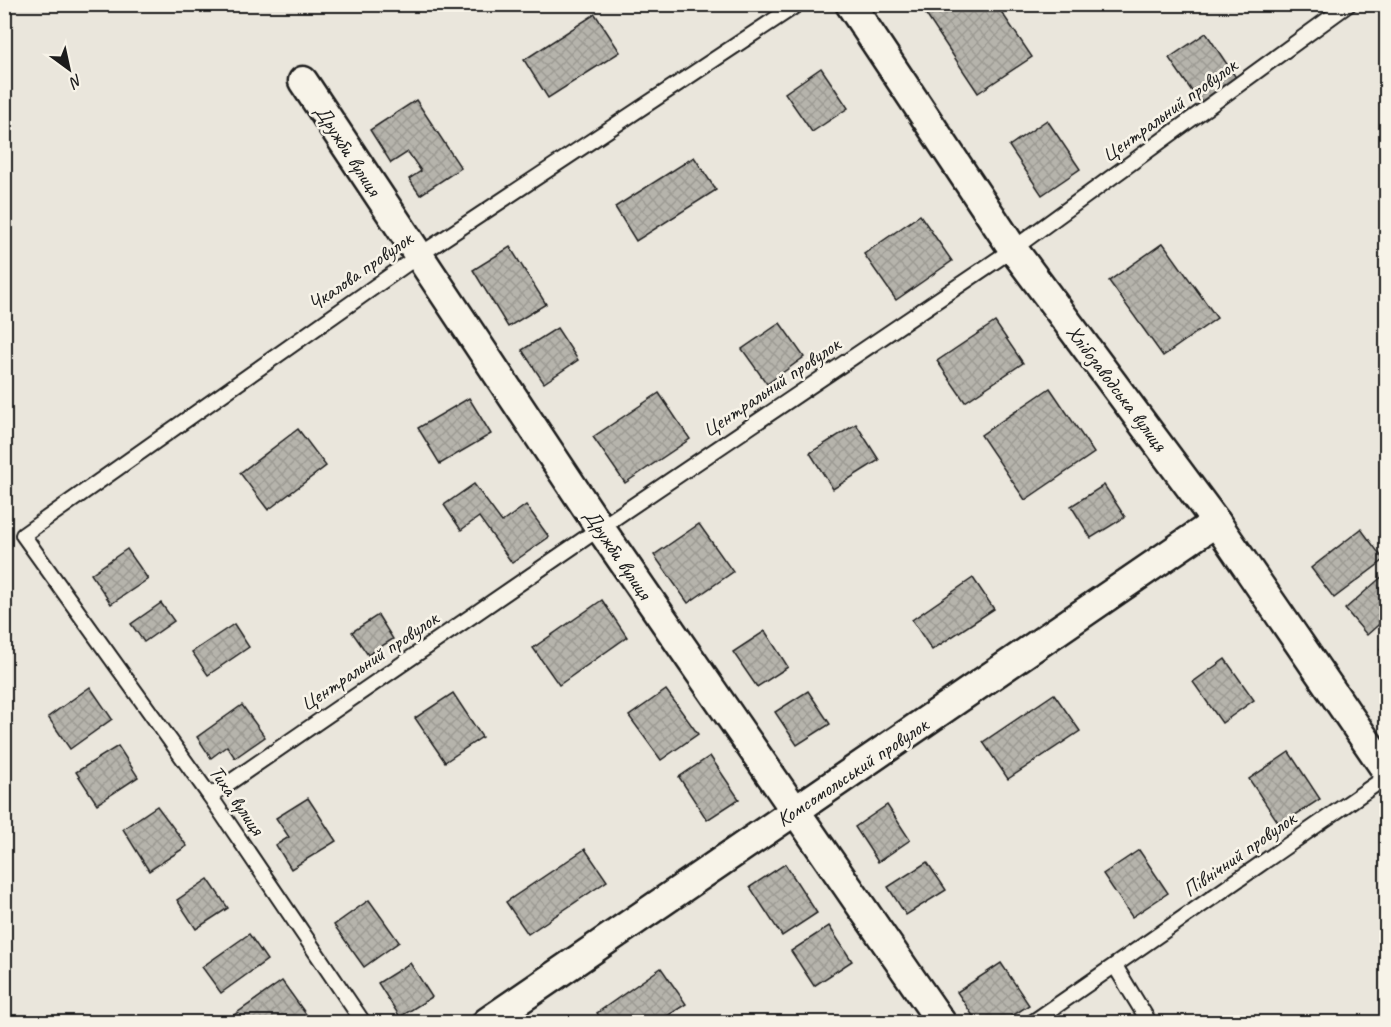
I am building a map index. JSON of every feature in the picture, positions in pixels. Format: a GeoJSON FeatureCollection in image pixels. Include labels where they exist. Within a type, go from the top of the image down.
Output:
{"type":"FeatureCollection","features":[{"type":"Feature","properties":{"kind":"street","name":"Хлібозаводська вулиця"},"geometry":{"type":"LineString","coordinates":[[850,4],[1013,249],[1216,522],[1386,770]]}},
{"type":"Feature","properties":{"kind":"street","name":"Дружби вулиця"},"geometry":{"type":"LineString","coordinates":[[303,81],[600,528],[941,1023]]}},
{"type":"Feature","properties":{"kind":"street","name":"Комсомольський провулок"},"geometry":{"type":"LineString","coordinates":[[487,1023],[1216,522]]}},
{"type":"Feature","properties":{"kind":"lane","name":"Чкалова провулок"},"geometry":{"type":"LineString","coordinates":[[72,604],[23,535],[418,256],[798,4]]}},
{"type":"Feature","properties":{"kind":"lane","name":"Центральний провулок"},"geometry":{"type":"LineString","coordinates":[[210,796],[600,528],[1013,249],[1349,4]]}},
{"type":"Feature","properties":{"kind":"lane","name":"Тиха вулиця"},"geometry":{"type":"LineString","coordinates":[[72,604],[210,796],[363,1023]]}},
{"type":"Feature","properties":{"kind":"lane","name":"Північний провулок"},"geometry":{"type":"LineString","coordinates":[[1034,1023],[1386,777]]}},
{"type":"Feature","properties":{"kind":"lane"},"geometry":{"type":"LineString","coordinates":[[1115,966],[1149,1023]]}},
{"type":"Feature","properties":{"kind":"building"},"geometry":{"type":"Polygon","coordinates":[[[919,4],[996,4],[1032,57],[978,93],[919,4]]]}},
{"type":"Feature","properties":{"kind":"building"},"geometry":{"type":"Polygon","coordinates":[[[595,14],[620,52],[548,98],[524,60],[595,14]]]}},
{"type":"Feature","properties":{"kind":"building"},"geometry":{"type":"Polygon","coordinates":[[[1206,33],[1237,79],[1200,103],[1169,58],[1206,33]]]}},
{"type":"Feature","properties":{"kind":"building"},"geometry":{"type":"Polygon","coordinates":[[[821,68],[848,108],[812,132],[785,93],[821,68]]]}},
{"type":"Feature","properties":{"kind":"building"},"geometry":{"type":"Polygon","coordinates":[[[416,100],[461,168],[420,195],[409,179],[421,171],[408,152],[391,163],[370,130],[416,100]]]}},
{"type":"Feature","properties":{"kind":"building"},"geometry":{"type":"Polygon","coordinates":[[[1047,120],[1080,169],[1042,195],[1009,146],[1047,120]]]}},
{"type":"Feature","properties":{"kind":"building"},"geometry":{"type":"Polygon","coordinates":[[[694,157],[716,190],[636,241],[615,207],[694,157]]]}},
{"type":"Feature","properties":{"kind":"building"},"geometry":{"type":"Polygon","coordinates":[[[920,215],[952,261],[896,300],[864,254],[920,215]]]}},
{"type":"Feature","properties":{"kind":"building"},"geometry":{"type":"Polygon","coordinates":[[[1163,243],[1217,318],[1163,356],[1109,281],[1163,243]]]}},
{"type":"Feature","properties":{"kind":"building"},"geometry":{"type":"Polygon","coordinates":[[[510,247],[546,304],[508,327],[473,270],[510,247]]]}},
{"type":"Feature","properties":{"kind":"building"},"geometry":{"type":"Polygon","coordinates":[[[995,322],[1023,363],[965,402],[937,361],[995,322]]]}},
{"type":"Feature","properties":{"kind":"building"},"geometry":{"type":"Polygon","coordinates":[[[780,323],[804,357],[767,384],[742,349],[780,323]]]}},
{"type":"Feature","properties":{"kind":"building"},"geometry":{"type":"Polygon","coordinates":[[[557,328],[578,360],[544,383],[522,350],[557,328]]]}},
{"type":"Feature","properties":{"kind":"building"},"geometry":{"type":"Polygon","coordinates":[[[1050,388],[1094,453],[1025,500],[981,435],[1050,388]]]}},
{"type":"Feature","properties":{"kind":"building"},"geometry":{"type":"Polygon","coordinates":[[[659,393],[690,439],[625,483],[593,437],[659,393]]]}},
{"type":"Feature","properties":{"kind":"building"},"geometry":{"type":"Polygon","coordinates":[[[469,398],[491,434],[440,464],[418,428],[469,398]]]}},
{"type":"Feature","properties":{"kind":"building"},"geometry":{"type":"Polygon","coordinates":[[[856,424],[879,460],[833,489],[810,453],[856,424]]]}},
{"type":"Feature","properties":{"kind":"building"},"geometry":{"type":"Polygon","coordinates":[[[298,429],[326,466],[268,510],[240,473],[298,429]]]}},
{"type":"Feature","properties":{"kind":"building"},"geometry":{"type":"Polygon","coordinates":[[[474,484],[502,522],[526,505],[549,537],[512,563],[479,517],[461,530],[444,505],[474,484]]]}},
{"type":"Feature","properties":{"kind":"building"},"geometry":{"type":"Polygon","coordinates":[[[1104,485],[1125,517],[1091,538],[1071,506],[1104,485]]]}},
{"type":"Feature","properties":{"kind":"building"},"geometry":{"type":"Polygon","coordinates":[[[699,524],[733,572],[688,603],[654,555],[699,524]]]}},
{"type":"Feature","properties":{"kind":"building"},"geometry":{"type":"Polygon","coordinates":[[[1361,529],[1384,560],[1334,598],[1311,568],[1361,529]]]}},
{"type":"Feature","properties":{"kind":"building"},"geometry":{"type":"Polygon","coordinates":[[[127,549],[148,579],[111,604],[91,574],[127,549]]]}},
{"type":"Feature","properties":{"kind":"building"},"geometry":{"type":"Polygon","coordinates":[[[1385,574],[1386,618],[1367,635],[1345,609],[1385,574]]]}},
{"type":"Feature","properties":{"kind":"building"},"geometry":{"type":"Polygon","coordinates":[[[973,578],[994,609],[932,650],[912,620],[973,578]]]}},
{"type":"Feature","properties":{"kind":"building"},"geometry":{"type":"Polygon","coordinates":[[[602,600],[627,637],[559,685],[533,648],[602,600]]]}},
{"type":"Feature","properties":{"kind":"building"},"geometry":{"type":"Polygon","coordinates":[[[161,603],[174,621],[144,642],[131,624],[161,603]]]}},
{"type":"Feature","properties":{"kind":"building"},"geometry":{"type":"Polygon","coordinates":[[[378,615],[393,639],[368,655],[352,632],[378,615]]]}},
{"type":"Feature","properties":{"kind":"building"},"geometry":{"type":"Polygon","coordinates":[[[234,624],[249,647],[208,675],[192,652],[234,624]]]}},
{"type":"Feature","properties":{"kind":"building"},"geometry":{"type":"Polygon","coordinates":[[[765,631],[788,667],[757,687],[733,652],[765,631]]]}},
{"type":"Feature","properties":{"kind":"building"},"geometry":{"type":"Polygon","coordinates":[[[1386,644],[1386,659],[1380,649],[1386,644]]]}},
{"type":"Feature","properties":{"kind":"building"},"geometry":{"type":"Polygon","coordinates":[[[1225,659],[1254,700],[1222,723],[1193,682],[1225,659]]]}},
{"type":"Feature","properties":{"kind":"building"},"geometry":{"type":"Polygon","coordinates":[[[90,687],[112,719],[70,749],[48,717],[90,687]]]}},
{"type":"Feature","properties":{"kind":"building"},"geometry":{"type":"Polygon","coordinates":[[[666,690],[698,734],[661,760],[629,716],[666,690]]]}},
{"type":"Feature","properties":{"kind":"building"},"geometry":{"type":"Polygon","coordinates":[[[808,691],[830,724],[797,745],[775,712],[808,691]]]}},
{"type":"Feature","properties":{"kind":"building"},"geometry":{"type":"Polygon","coordinates":[[[453,693],[482,737],[445,762],[415,718],[453,693]]]}},
{"type":"Feature","properties":{"kind":"building"},"geometry":{"type":"Polygon","coordinates":[[[1054,694],[1080,731],[1008,779],[983,742],[1054,694]]]}},
{"type":"Feature","properties":{"kind":"building"},"geometry":{"type":"Polygon","coordinates":[[[242,705],[265,737],[235,758],[227,746],[211,758],[197,737],[242,705]]]}},
{"type":"Feature","properties":{"kind":"building"},"geometry":{"type":"Polygon","coordinates":[[[118,746],[138,777],[97,804],[76,772],[118,746]]]}},
{"type":"Feature","properties":{"kind":"building"},"geometry":{"type":"Polygon","coordinates":[[[1289,752],[1320,799],[1280,825],[1249,779],[1289,752]]]}},
{"type":"Feature","properties":{"kind":"building"},"geometry":{"type":"Polygon","coordinates":[[[710,756],[739,799],[707,820],[679,777],[710,756]]]}},
{"type":"Feature","properties":{"kind":"building"},"geometry":{"type":"Polygon","coordinates":[[[308,798],[336,841],[291,869],[276,845],[289,837],[276,818],[308,798]]]}},
{"type":"Feature","properties":{"kind":"building"},"geometry":{"type":"Polygon","coordinates":[[[887,805],[910,840],[878,862],[855,827],[887,805]]]}},
{"type":"Feature","properties":{"kind":"building"},"geometry":{"type":"Polygon","coordinates":[[[157,806],[187,846],[149,871],[123,829],[157,806]]]}},
{"type":"Feature","properties":{"kind":"building"},"geometry":{"type":"Polygon","coordinates":[[[585,849],[607,881],[528,934],[506,902],[585,849]]]}},
{"type":"Feature","properties":{"kind":"building"},"geometry":{"type":"Polygon","coordinates":[[[1139,850],[1168,893],[1132,917],[1103,874],[1139,850]]]}},
{"type":"Feature","properties":{"kind":"building"},"geometry":{"type":"Polygon","coordinates":[[[927,862],[946,890],[906,915],[888,887],[927,862]]]}},
{"type":"Feature","properties":{"kind":"building"},"geometry":{"type":"Polygon","coordinates":[[[785,864],[817,913],[782,936],[750,887],[785,864]]]}},
{"type":"Feature","properties":{"kind":"building"},"geometry":{"type":"Polygon","coordinates":[[[208,879],[228,908],[196,929],[177,900],[208,879]]]}},
{"type":"Feature","properties":{"kind":"building"},"geometry":{"type":"Polygon","coordinates":[[[369,900],[399,942],[364,967],[334,925],[369,900]]]}},
{"type":"Feature","properties":{"kind":"building"},"geometry":{"type":"Polygon","coordinates":[[[829,926],[852,961],[814,986],[791,951],[829,926]]]}},
{"type":"Feature","properties":{"kind":"building"},"geometry":{"type":"Polygon","coordinates":[[[249,934],[267,960],[221,993],[202,967],[249,934]]]}},
{"type":"Feature","properties":{"kind":"building"},"geometry":{"type":"Polygon","coordinates":[[[410,963],[432,997],[400,1017],[378,983],[410,963]]]}},
{"type":"Feature","properties":{"kind":"building"},"geometry":{"type":"Polygon","coordinates":[[[1001,963],[1029,1005],[1003,1022],[977,1022],[957,992],[1001,963]]]}},
{"type":"Feature","properties":{"kind":"building"},"geometry":{"type":"Polygon","coordinates":[[[661,968],[686,1004],[658,1022],[604,1022],[597,1013],[661,968]]]}},
{"type":"Feature","properties":{"kind":"building"},"geometry":{"type":"Polygon","coordinates":[[[282,981],[308,1017],[300,1022],[239,1022],[234,1015],[282,981]]]}}]}
